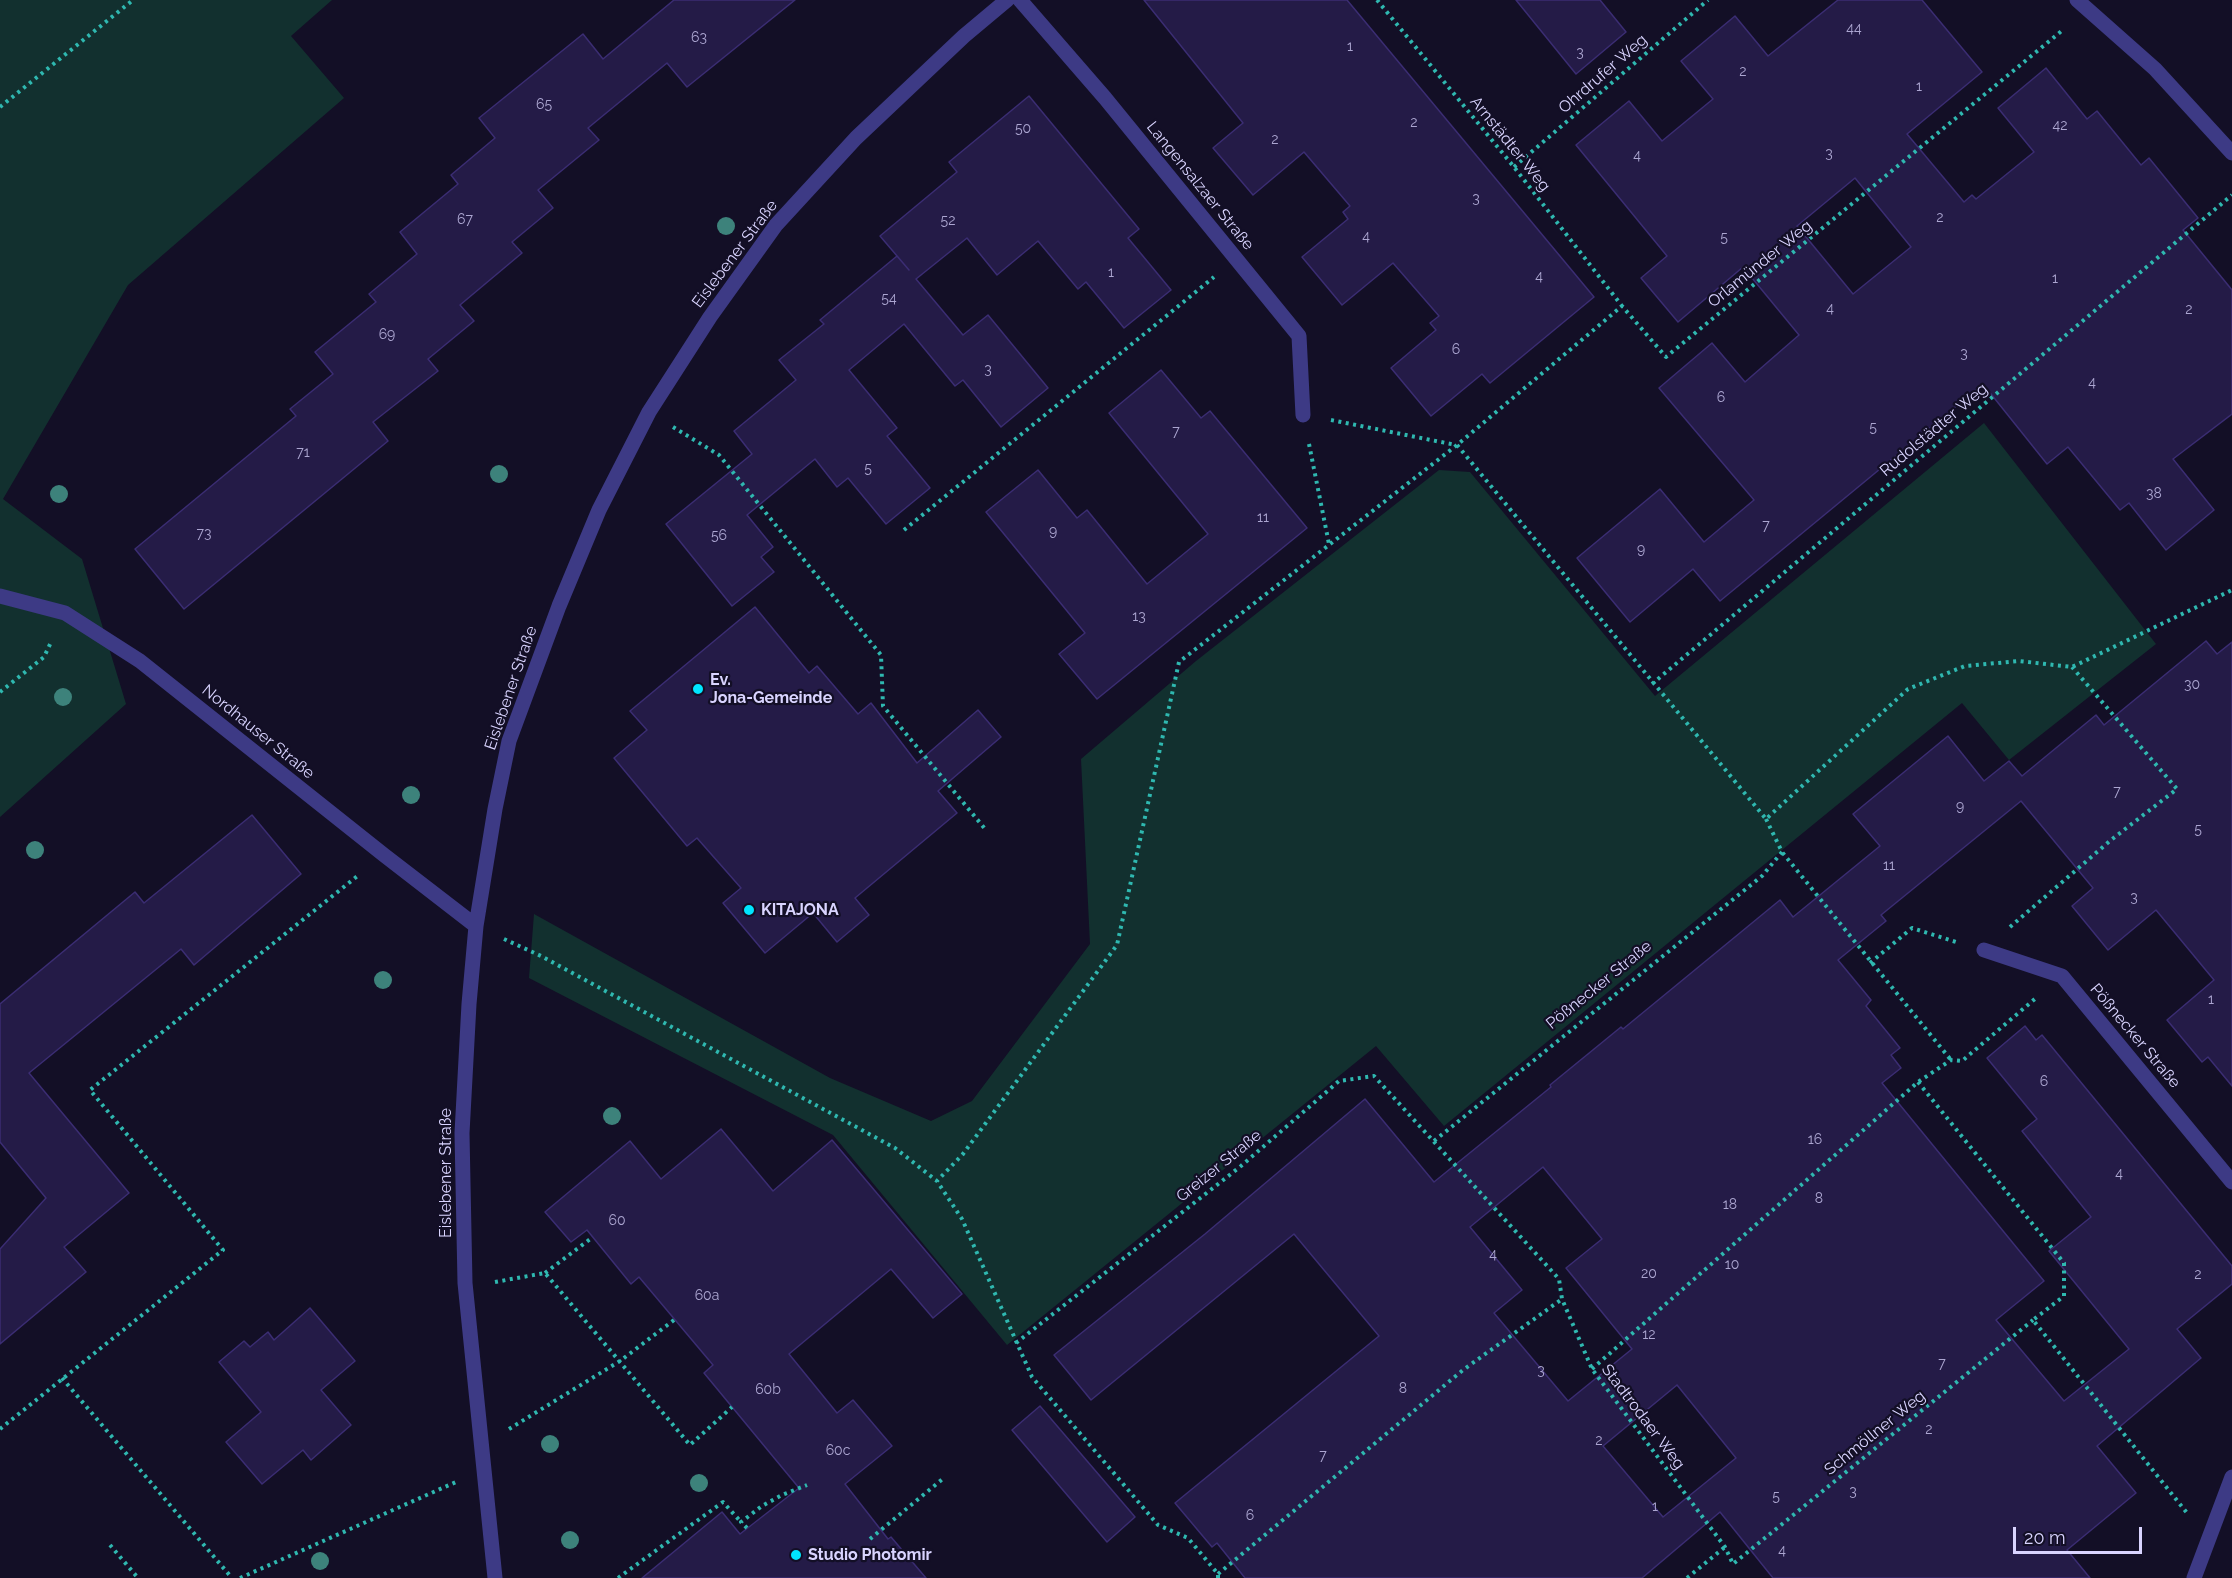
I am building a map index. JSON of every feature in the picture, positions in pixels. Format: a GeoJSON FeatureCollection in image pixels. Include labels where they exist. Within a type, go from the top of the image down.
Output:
{"type":"FeatureCollection","features":[{"type":"Feature","properties":{"kind":"street","name":"Eislebener Straße"},"geometry":{"type":"LineString","coordinates":[[495,1578],[482,1470],[465,1283],[462,1133],[477,926],[495,809],[509,741],[559,606],[600,510],[649,412],[704,326],[776,225],[856,138],[964,36],[1007,0]]}},
{"type":"Feature","properties":{"kind":"street","name":"Langensalzaer Straße"},"geometry":{"type":"LineString","coordinates":[[1020,0],[1105,98],[1299,336],[1303,415]]}},
{"type":"Feature","properties":{"kind":"street"},"geometry":{"type":"LineString","coordinates":[[2082,4],[2155,69],[2232,153]]}},
{"type":"Feature","properties":{"kind":"street","name":"Nordhauser Straße"},"geometry":{"type":"LineString","coordinates":[[0,596],[65,613],[140,661],[477,926]]}},
{"type":"Feature","properties":{"kind":"street"},"geometry":{"type":"LineString","coordinates":[[1983,950],[2062,976]]}},
{"type":"Feature","properties":{"kind":"street","name":"Pößnecker Straße"},"geometry":{"type":"LineString","coordinates":[[2062,976],[2232,1182]]}},
{"type":"Feature","properties":{"kind":"street"},"geometry":{"type":"LineString","coordinates":[[2194,1578],[2232,1477]]}},
{"type":"Feature","properties":{"kind":"path"},"geometry":{"type":"LineString","coordinates":[[0,107],[133,0]]}},
{"type":"Feature","properties":{"kind":"path","name":"Arnstädter Weg"},"geometry":{"type":"LineString","coordinates":[[1377,0],[1514,167],[1622,306]]}},
{"type":"Feature","properties":{"kind":"path","name":"Ohrdrufer Weg"},"geometry":{"type":"LineString","coordinates":[[1514,167],[1708,0]]}},
{"type":"Feature","properties":{"kind":"path","name":"Orlamünder Weg"},"geometry":{"type":"LineString","coordinates":[[1622,306],[1666,357],[2082,4]]}},
{"type":"Feature","properties":{"kind":"path","name":"Rudolstädter Weg"},"geometry":{"type":"LineString","coordinates":[[1652,684],[2232,195]]}},
{"type":"Feature","properties":{"kind":"path"},"geometry":{"type":"LineString","coordinates":[[904,530],[1235,259]]}},
{"type":"Feature","properties":{"kind":"path"},"geometry":{"type":"LineString","coordinates":[[937,1181],[963,1154],[1117,945],[1179,662],[1457,445],[1622,306]]}},
{"type":"Feature","properties":{"kind":"path"},"geometry":{"type":"LineString","coordinates":[[649,412],[719,454],[881,655],[883,706],[986,830]]}},
{"type":"Feature","properties":{"kind":"path"},"geometry":{"type":"LineString","coordinates":[[1329,544],[1303,415],[1457,445],[1652,684],[1766,819],[1782,852],[1951,1060]]}},
{"type":"Feature","properties":{"kind":"path"},"geometry":{"type":"LineString","coordinates":[[1766,819],[1908,688],[1965,666],[2019,661],[2072,667],[2232,590]]}},
{"type":"Feature","properties":{"kind":"path"},"geometry":{"type":"LineString","coordinates":[[0,692],[44,657],[65,613]]}},
{"type":"Feature","properties":{"kind":"path"},"geometry":{"type":"LineString","coordinates":[[1870,963],[1912,928],[1983,950],[2111,840],[2177,789],[2072,667]]}},
{"type":"Feature","properties":{"kind":"path","name":"Pößnecker Straße"},"geometry":{"type":"LineString","coordinates":[[1434,1141],[1762,876],[1782,852]]}},
{"type":"Feature","properties":{"kind":"path"},"geometry":{"type":"LineString","coordinates":[[0,1429],[223,1251],[90,1090],[384,855]]}},
{"type":"Feature","properties":{"kind":"path"},"geometry":{"type":"LineString","coordinates":[[477,926],[541,956],[895,1148],[937,1181],[962,1220],[1032,1377],[1158,1525],[1188,1538],[1218,1576],[1463,1370],[1562,1299]]}},
{"type":"Feature","properties":{"kind":"path"},"geometry":{"type":"LineString","coordinates":[[1592,1369],[1918,1082],[1951,1060],[1962,1061],[2062,976]]}},
{"type":"Feature","properties":{"kind":"path","name":"Greizer Straße"},"geometry":{"type":"LineString","coordinates":[[1016,1343],[1241,1166],[1339,1081],[1374,1076],[1434,1141]]}},
{"type":"Feature","properties":{"kind":"path","name":"Schmöllner Weg"},"geometry":{"type":"LineString","coordinates":[[1733,1564],[2064,1296],[2064,1263],[1918,1082]]}},
{"type":"Feature","properties":{"kind":"path","name":"Stadtrodaer Weg"},"geometry":{"type":"LineString","coordinates":[[1434,1141],[1559,1279],[1562,1299],[1592,1369],[1725,1546],[1733,1564]]}},
{"type":"Feature","properties":{"kind":"path"},"geometry":{"type":"LineString","coordinates":[[465,1283],[499,1281],[545,1273],[593,1237]]}},
{"type":"Feature","properties":{"kind":"path"},"geometry":{"type":"LineString","coordinates":[[545,1273],[690,1446],[732,1407]]}},
{"type":"Feature","properties":{"kind":"path"},"geometry":{"type":"LineString","coordinates":[[481,1446],[620,1361],[674,1320]]}},
{"type":"Feature","properties":{"kind":"path"},"geometry":{"type":"LineString","coordinates":[[2033,1320],[2208,1539]]}},
{"type":"Feature","properties":{"kind":"path"},"geometry":{"type":"LineString","coordinates":[[62,1378],[232,1578]]}},
{"type":"Feature","properties":{"kind":"path"},"geometry":{"type":"LineString","coordinates":[[240,1578],[482,1470]]}},
{"type":"Feature","properties":{"kind":"path"},"geometry":{"type":"LineString","coordinates":[[870,1539],[945,1477]]}},
{"type":"Feature","properties":{"kind":"path"},"geometry":{"type":"LineString","coordinates":[[741,1522],[772,1500],[807,1485]]}},
{"type":"Feature","properties":{"kind":"path"},"geometry":{"type":"LineString","coordinates":[[618,1578],[723,1502],[747,1528]]}},
{"type":"Feature","properties":{"kind":"path"},"geometry":{"type":"LineString","coordinates":[[110,1545],[138,1578]]}},
{"type":"Feature","properties":{"kind":"path"},"geometry":{"type":"LineString","coordinates":[[1687,1578],[1725,1546]]}},
{"type":"Feature","properties":{"kind":"green space"},"geometry":{"type":"Polygon","coordinates":[[[0,0],[332,0],[291,36],[344,98],[128,285],[3,499],[82,559],[126,704],[0,817],[0,0]]]}},
{"type":"Feature","properties":{"kind":"green space"},"geometry":{"type":"Polygon","coordinates":[[[1984,423],[2156,644],[2009,760],[1962,703],[1444,1126],[1376,1046],[1007,1345],[833,1135],[529,978],[534,914],[830,1078],[931,1121],[972,1101],[1090,944],[1081,759],[1196,661],[1439,470],[1470,472],[1655,696],[1984,423]]]}},
{"type":"Feature","properties":{"kind":"building"},"geometry":{"type":"Polygon","coordinates":[[[674,0],[795,0],[687,87],[667,63],[588,128],[599,140],[538,190],[553,208],[512,242],[522,253],[460,305],[474,321],[428,359],[438,371],[373,422],[388,441],[184,609],[135,549],[296,416],[290,409],[333,374],[315,352],[376,302],[369,294],[417,254],[400,232],[458,184],[451,175],[495,138],[479,118],[583,34],[603,59],[674,0]]]}},
{"type":"Feature","properties":{"kind":"building"},"geometry":{"type":"Polygon","coordinates":[[[1144,0],[1347,0],[1594,297],[1490,383],[1482,374],[1431,416],[1391,368],[1436,330],[1430,323],[1439,316],[1393,263],[1342,305],[1302,257],[1348,219],[1343,212],[1350,206],[1304,152],[1253,195],[1213,148],[1243,123],[1144,0]]]}},
{"type":"Feature","properties":{"kind":"building"},"geometry":{"type":"Polygon","coordinates":[[[1516,0],[1600,0],[1626,32],[1576,74],[1516,0]]]}},
{"type":"Feature","properties":{"kind":"building"},"geometry":{"type":"Polygon","coordinates":[[[1838,0],[1922,0],[1982,72],[1907,134],[1964,202],[1972,195],[1976,199],[2034,152],[1998,108],[2046,68],[2087,119],[2097,111],[2141,165],[2149,158],[2198,218],[2183,230],[2232,290],[2232,414],[2173,459],[2214,510],[2166,550],[2129,503],[2120,510],[2068,447],[2047,464],[1983,384],[1720,601],[1693,569],[1630,622],[1577,558],[1660,489],[1704,542],[1754,500],[1659,388],[1712,343],[1745,382],[1799,335],[1743,267],[1678,322],[1641,278],[1667,256],[1576,145],[1629,101],[1662,141],[1713,99],[1681,61],[1735,16],[1768,56],[1838,0]],[[1855,178],[1797,226],[1853,294],[1911,247],[1855,178]]]}},
{"type":"Feature","properties":{"kind":"building"},"geometry":{"type":"Polygon","coordinates":[[[1029,96],[1139,229],[1128,238],[1171,290],[1124,328],[1086,282],[1078,289],[1038,241],[997,275],[967,238],[916,279],[963,335],[988,315],[1048,388],[1001,427],[963,380],[955,386],[904,324],[849,370],[897,428],[887,436],[930,488],[886,524],[848,478],[837,487],[815,459],[747,515],[773,547],[761,557],[774,572],[732,606],[666,524],[752,454],[734,431],[796,380],[779,360],[824,324],[820,320],[897,256],[909,270],[880,236],[957,172],[949,162],[1029,96]]]}},
{"type":"Feature","properties":{"kind":"building"},"geometry":{"type":"Polygon","coordinates":[[[1161,370],[1201,418],[1210,411],[1307,528],[1097,699],[1059,654],[1085,633],[986,512],[1038,470],[1077,518],[1087,510],[1147,584],[1208,534],[1109,413],[1161,370]]]}},
{"type":"Feature","properties":{"kind":"building"},"geometry":{"type":"Polygon","coordinates":[[[755,607],[809,673],[817,666],[858,714],[871,703],[917,763],[978,710],[1001,737],[938,791],[957,813],[855,898],[869,915],[837,942],[813,913],[765,953],[723,903],[741,888],[697,838],[687,846],[614,758],[647,730],[630,711],[755,607]]]}},
{"type":"Feature","properties":{"kind":"building"},"geometry":{"type":"Polygon","coordinates":[[[2206,641],[2217,654],[2232,642],[2232,1086],[2208,1057],[2202,1062],[2167,1020],[2214,980],[2156,910],[2108,950],[2072,906],[2093,888],[2021,801],[1881,915],[1886,921],[1838,960],[1871,1000],[1866,1006],[1900,1048],[1891,1055],[1901,1068],[1882,1083],[2044,1281],[1996,1320],[2064,1401],[2129,1349],[2049,1251],[2091,1217],[2022,1131],[2037,1119],[1987,1058],[2025,1026],[2036,1040],[2042,1035],[2232,1266],[2232,1284],[2177,1329],[2201,1358],[2097,1446],[2136,1493],[2067,1550],[2090,1578],[1773,1578],[1720,1512],[1642,1578],[1245,1578],[1217,1543],[1212,1547],[1175,1503],[1379,1336],[1294,1234],[1091,1400],[1054,1355],[1205,1234],[1365,1099],[1434,1182],[1621,1027],[1623,1029],[1780,900],[1793,917],[1880,846],[1853,814],[1948,736],[1984,781],[2009,761],[2022,776],[2096,715],[2104,725],[2206,641]],[[1543,1167],[1470,1227],[1522,1290],[1494,1313],[1568,1401],[1632,1349],[1566,1268],[1602,1239],[1543,1167]],[[1677,1385],[1603,1446],[1663,1517],[1736,1458],[1677,1385]]]}},
{"type":"Feature","properties":{"kind":"building"},"geometry":{"type":"Polygon","coordinates":[[[252,815],[301,874],[194,965],[181,949],[29,1073],[129,1193],[64,1247],[86,1272],[0,1344],[0,1249],[46,1198],[0,1142],[0,1004],[135,892],[144,903],[252,815]]]}},
{"type":"Feature","properties":{"kind":"building"},"geometry":{"type":"Polygon","coordinates":[[[721,1129],[773,1191],[832,1140],[962,1294],[933,1318],[891,1269],[789,1354],[837,1413],[853,1400],[892,1446],[845,1484],[888,1539],[891,1537],[926,1578],[642,1578],[722,1512],[740,1534],[799,1488],[704,1373],[713,1365],[639,1277],[631,1284],[587,1230],[571,1242],[545,1212],[630,1141],[661,1179],[721,1129]]]}},
{"type":"Feature","properties":{"kind":"building"},"geometry":{"type":"Polygon","coordinates":[[[310,1308],[355,1361],[321,1390],[351,1425],[311,1460],[303,1450],[262,1484],[226,1442],[261,1412],[219,1362],[244,1341],[250,1347],[268,1332],[274,1340],[310,1308]]]}},
{"type":"Feature","properties":{"kind":"building"},"geometry":{"type":"Polygon","coordinates":[[[1040,1406],[1135,1517],[1107,1542],[1012,1430],[1040,1406]]]}},
{"type":"Feature","properties":{"kind":"place","name":"Ev. Jona-Gemeinde"},"geometry":{"type":"Point","coordinates":[698,689]}},
{"type":"Feature","properties":{"kind":"place","name":"KITAJONA"},"geometry":{"type":"Point","coordinates":[749,910]}},
{"type":"Feature","properties":{"kind":"place","name":"Studio Photomir"},"geometry":{"type":"Point","coordinates":[796,1555]}}]}
